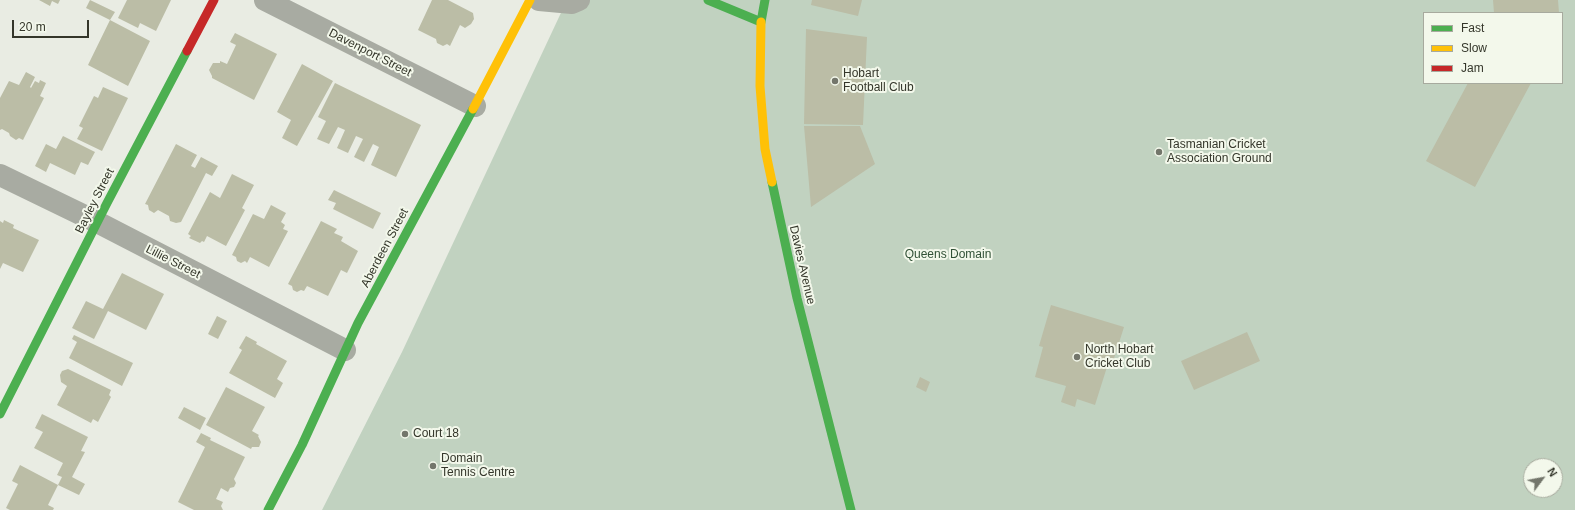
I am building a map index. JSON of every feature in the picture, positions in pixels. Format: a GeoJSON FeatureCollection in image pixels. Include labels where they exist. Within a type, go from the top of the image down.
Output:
{"type":"FeatureCollection","features":[{"type":"Feature","properties":{"kind":"street","name":"Bayley Street"},"geometry":{"type":"LineString","coordinates":[[0,414],[97,222],[214,0]]}},
{"type":"Feature","properties":{"kind":"street","name":"Davenport Street"},"geometry":{"type":"LineString","coordinates":[[265,0],[475,106]]}},
{"type":"Feature","properties":{"kind":"street","name":"Aberdeen Street"},"geometry":{"type":"LineString","coordinates":[[268,510],[302,445],[345,350],[530,0]]}},
{"type":"Feature","properties":{"kind":"street"},"geometry":{"type":"LineString","coordinates":[[538,0],[572,3],[579,0]]}},
{"type":"Feature","properties":{"kind":"street"},"geometry":{"type":"LineString","coordinates":[[708,0],[761,22]]}},
{"type":"Feature","properties":{"kind":"street","name":"Davies Avenue"},"geometry":{"type":"LineString","coordinates":[[765,0],[761,22],[760,86],[765,149],[797,298],[851,510]]}},
{"type":"Feature","properties":{"kind":"street","name":"Lillie Street"},"geometry":{"type":"LineString","coordinates":[[0,175],[97,222],[345,350]]}},
{"type":"Feature","properties":{"kind":"green space","name":"Queens Domain"},"geometry":{"type":"Polygon","coordinates":[[[567,0],[1575,0],[1575,510],[322,510],[402,352],[567,0]]]}},
{"type":"Feature","properties":{"kind":"building"},"geometry":{"type":"Polygon","coordinates":[[[39,0],[60,0],[58,4],[52,1],[50,6],[39,0]]]}},
{"type":"Feature","properties":{"kind":"building"},"geometry":{"type":"Polygon","coordinates":[[[90,0],[115,12],[110,20],[86,8],[90,0]]]}},
{"type":"Feature","properties":{"kind":"building"},"geometry":{"type":"Polygon","coordinates":[[[127,0],[171,0],[156,31],[140,23],[138,28],[118,18],[127,0]]]}},
{"type":"Feature","properties":{"kind":"building"},"geometry":{"type":"Polygon","coordinates":[[[432,0],[448,0],[473,13],[474,19],[471,24],[465,28],[460,25],[450,46],[447,44],[443,46],[437,43],[436,39],[418,30],[432,0]]]}},
{"type":"Feature","properties":{"kind":"building"},"geometry":{"type":"Polygon","coordinates":[[[812,0],[862,0],[858,16],[811,5],[812,0]]]}},
{"type":"Feature","properties":{"kind":"building"},"geometry":{"type":"Polygon","coordinates":[[[1493,0],[1558,0],[1559,12],[1494,12],[1493,0]]]}},
{"type":"Feature","properties":{"kind":"building"},"geometry":{"type":"Polygon","coordinates":[[[110,20],[150,41],[128,86],[88,65],[110,20]]]}},
{"type":"Feature","properties":{"kind":"building","name":"Hobart Football Club"},"geometry":{"type":"Polygon","coordinates":[[[806,29],[867,37],[863,125],[804,124],[806,29]]]}},
{"type":"Feature","properties":{"kind":"building"},"geometry":{"type":"Polygon","coordinates":[[[235,33],[277,54],[254,100],[212,78],[209,70],[213,63],[220,63],[220,61],[227,64],[236,45],[230,42],[235,33]]]}},
{"type":"Feature","properties":{"kind":"building"},"geometry":{"type":"Polygon","coordinates":[[[302,64],[333,81],[297,146],[282,138],[291,120],[277,112],[302,64]]]}},
{"type":"Feature","properties":{"kind":"building"},"geometry":{"type":"Polygon","coordinates":[[[26,72],[35,77],[30,87],[31,88],[35,81],[39,83],[40,80],[46,83],[40,96],[44,98],[23,140],[19,138],[16,140],[10,136],[9,133],[2,129],[0,130],[0,98],[9,81],[19,85],[26,72]]]}},
{"type":"Feature","properties":{"kind":"building"},"geometry":{"type":"Polygon","coordinates":[[[335,83],[421,125],[396,177],[371,165],[379,147],[373,144],[364,162],[354,157],[363,139],[356,136],[348,153],[337,148],[345,130],[338,127],[329,144],[317,139],[326,121],[318,117],[335,83]]]}},
{"type":"Feature","properties":{"kind":"building"},"geometry":{"type":"Polygon","coordinates":[[[1467,84],[1530,84],[1475,187],[1426,161],[1467,84]]]}},
{"type":"Feature","properties":{"kind":"building"},"geometry":{"type":"Polygon","coordinates":[[[103,87],[128,98],[102,151],[77,139],[83,128],[79,126],[94,96],[98,98],[103,87]]]}},
{"type":"Feature","properties":{"kind":"building"},"geometry":{"type":"Polygon","coordinates":[[[804,126],[860,126],[875,164],[811,207],[804,126]]]}},
{"type":"Feature","properties":{"kind":"building"},"geometry":{"type":"Polygon","coordinates":[[[63,136],[95,152],[88,165],[81,162],[75,175],[50,163],[46,172],[35,166],[46,144],[56,149],[63,136]]]}},
{"type":"Feature","properties":{"kind":"building"},"geometry":{"type":"Polygon","coordinates":[[[176,144],[197,155],[191,166],[195,168],[201,157],[218,166],[212,176],[206,173],[181,222],[176,223],[170,221],[169,216],[158,210],[154,213],[149,210],[148,205],[145,204],[176,144]]]}},
{"type":"Feature","properties":{"kind":"building"},"geometry":{"type":"Polygon","coordinates":[[[232,174],[254,185],[242,208],[245,210],[226,246],[207,236],[204,242],[202,241],[200,243],[189,238],[191,236],[188,234],[210,192],[220,198],[232,174]]]}},
{"type":"Feature","properties":{"kind":"building"},"geometry":{"type":"Polygon","coordinates":[[[334,190],[381,213],[373,229],[333,209],[336,203],[328,200],[334,190]]]}},
{"type":"Feature","properties":{"kind":"building"},"geometry":{"type":"Polygon","coordinates":[[[271,205],[286,213],[281,222],[285,225],[283,229],[288,231],[269,267],[250,257],[247,263],[245,261],[241,263],[237,261],[236,257],[232,255],[253,214],[264,219],[271,205]]]}},
{"type":"Feature","properties":{"kind":"building"},"geometry":{"type":"Polygon","coordinates":[[[4,220],[14,225],[13,228],[39,240],[23,272],[3,263],[0,269],[0,221],[3,223],[4,220]]]}},
{"type":"Feature","properties":{"kind":"building"},"geometry":{"type":"Polygon","coordinates":[[[321,221],[337,229],[334,233],[343,237],[341,241],[358,251],[347,273],[341,270],[328,296],[307,286],[304,291],[301,290],[297,292],[288,284],[321,221]]]}},
{"type":"Feature","properties":{"kind":"building"},"geometry":{"type":"Polygon","coordinates":[[[122,273],[164,294],[146,330],[108,311],[94,339],[72,328],[86,301],[103,309],[122,273]]]}},
{"type":"Feature","properties":{"kind":"building","name":"North Hobart Cricket Club"},"geometry":{"type":"Polygon","coordinates":[[[1051,305],[1124,327],[1111,368],[1107,367],[1095,405],[1077,399],[1075,407],[1061,402],[1066,386],[1035,377],[1043,347],[1039,346],[1051,305]]]}},
{"type":"Feature","properties":{"kind":"building"},"geometry":{"type":"Polygon","coordinates":[[[217,316],[227,321],[218,339],[208,334],[217,316]]]}},
{"type":"Feature","properties":{"kind":"building"},"geometry":{"type":"Polygon","coordinates":[[[1247,332],[1260,361],[1194,390],[1181,361],[1247,332]]]}},
{"type":"Feature","properties":{"kind":"building"},"geometry":{"type":"Polygon","coordinates":[[[74,335],[133,363],[122,386],[69,358],[77,342],[72,339],[74,335]]]}},
{"type":"Feature","properties":{"kind":"building"},"geometry":{"type":"Polygon","coordinates":[[[246,336],[257,342],[256,344],[287,361],[277,379],[283,383],[275,398],[229,373],[242,350],[239,348],[246,336]]]}},
{"type":"Feature","properties":{"kind":"building"},"geometry":{"type":"Polygon","coordinates":[[[68,369],[111,390],[109,395],[111,397],[98,422],[93,419],[91,423],[57,405],[67,386],[61,382],[60,375],[62,371],[68,369]]]}},
{"type":"Feature","properties":{"kind":"building"},"geometry":{"type":"Polygon","coordinates":[[[920,377],[930,382],[926,392],[916,387],[920,377]]]}},
{"type":"Feature","properties":{"kind":"building"},"geometry":{"type":"Polygon","coordinates":[[[226,387],[265,407],[252,431],[259,435],[258,436],[261,442],[259,447],[252,447],[251,449],[206,425],[226,387]]]}},
{"type":"Feature","properties":{"kind":"building"},"geometry":{"type":"Polygon","coordinates":[[[184,407],[206,418],[200,430],[178,418],[184,407]]]}},
{"type":"Feature","properties":{"kind":"building"},"geometry":{"type":"Polygon","coordinates":[[[42,414],[88,437],[81,451],[85,452],[72,477],[85,484],[79,495],[58,485],[62,477],[57,475],[63,463],[34,448],[43,432],[35,428],[42,414]]]}},
{"type":"Feature","properties":{"kind":"building"},"geometry":{"type":"Polygon","coordinates":[[[201,433],[211,438],[210,440],[245,457],[234,479],[236,483],[234,487],[230,488],[228,492],[221,488],[216,499],[223,502],[221,506],[223,510],[194,510],[178,502],[205,447],[196,442],[201,433]]]}},
{"type":"Feature","properties":{"kind":"building"},"geometry":{"type":"Polygon","coordinates":[[[20,465],[58,485],[48,505],[54,508],[53,510],[10,510],[6,508],[18,484],[12,481],[20,465]]]}},
{"type":"Feature","properties":{"kind":"traffic: fast"},"geometry":{"type":"LineString","coordinates":[[708,0],[761,22],[765,0]]}},
{"type":"Feature","properties":{"kind":"traffic: fast"},"geometry":{"type":"LineString","coordinates":[[0,414],[107,203],[187,51]]}},
{"type":"Feature","properties":{"kind":"traffic: fast"},"geometry":{"type":"LineString","coordinates":[[268,510],[302,445],[358,323],[473,109]]}},
{"type":"Feature","properties":{"kind":"traffic: fast"},"geometry":{"type":"LineString","coordinates":[[772,182],[797,298],[851,510]]}},
{"type":"Feature","properties":{"kind":"traffic: slow"},"geometry":{"type":"LineString","coordinates":[[473,109],[530,0]]}},
{"type":"Feature","properties":{"kind":"traffic: slow"},"geometry":{"type":"LineString","coordinates":[[761,22],[760,86],[765,149],[772,182]]}},
{"type":"Feature","properties":{"kind":"traffic: jam"},"geometry":{"type":"LineString","coordinates":[[187,51],[214,0]]}},
{"type":"Feature","properties":{"kind":"place","name":"Hobart Football Club"},"geometry":{"type":"Point","coordinates":[835,81]}},
{"type":"Feature","properties":{"kind":"place","name":"Tasmanian Cricket Association Ground"},"geometry":{"type":"Point","coordinates":[1159,152]}},
{"type":"Feature","properties":{"kind":"place","name":"North Hobart Cricket Club"},"geometry":{"type":"Point","coordinates":[1077,357]}},
{"type":"Feature","properties":{"kind":"place","name":"Court 18"},"geometry":{"type":"Point","coordinates":[405,434]}},
{"type":"Feature","properties":{"kind":"place","name":"Domain Tennis Centre"},"geometry":{"type":"Point","coordinates":[433,466]}}]}
